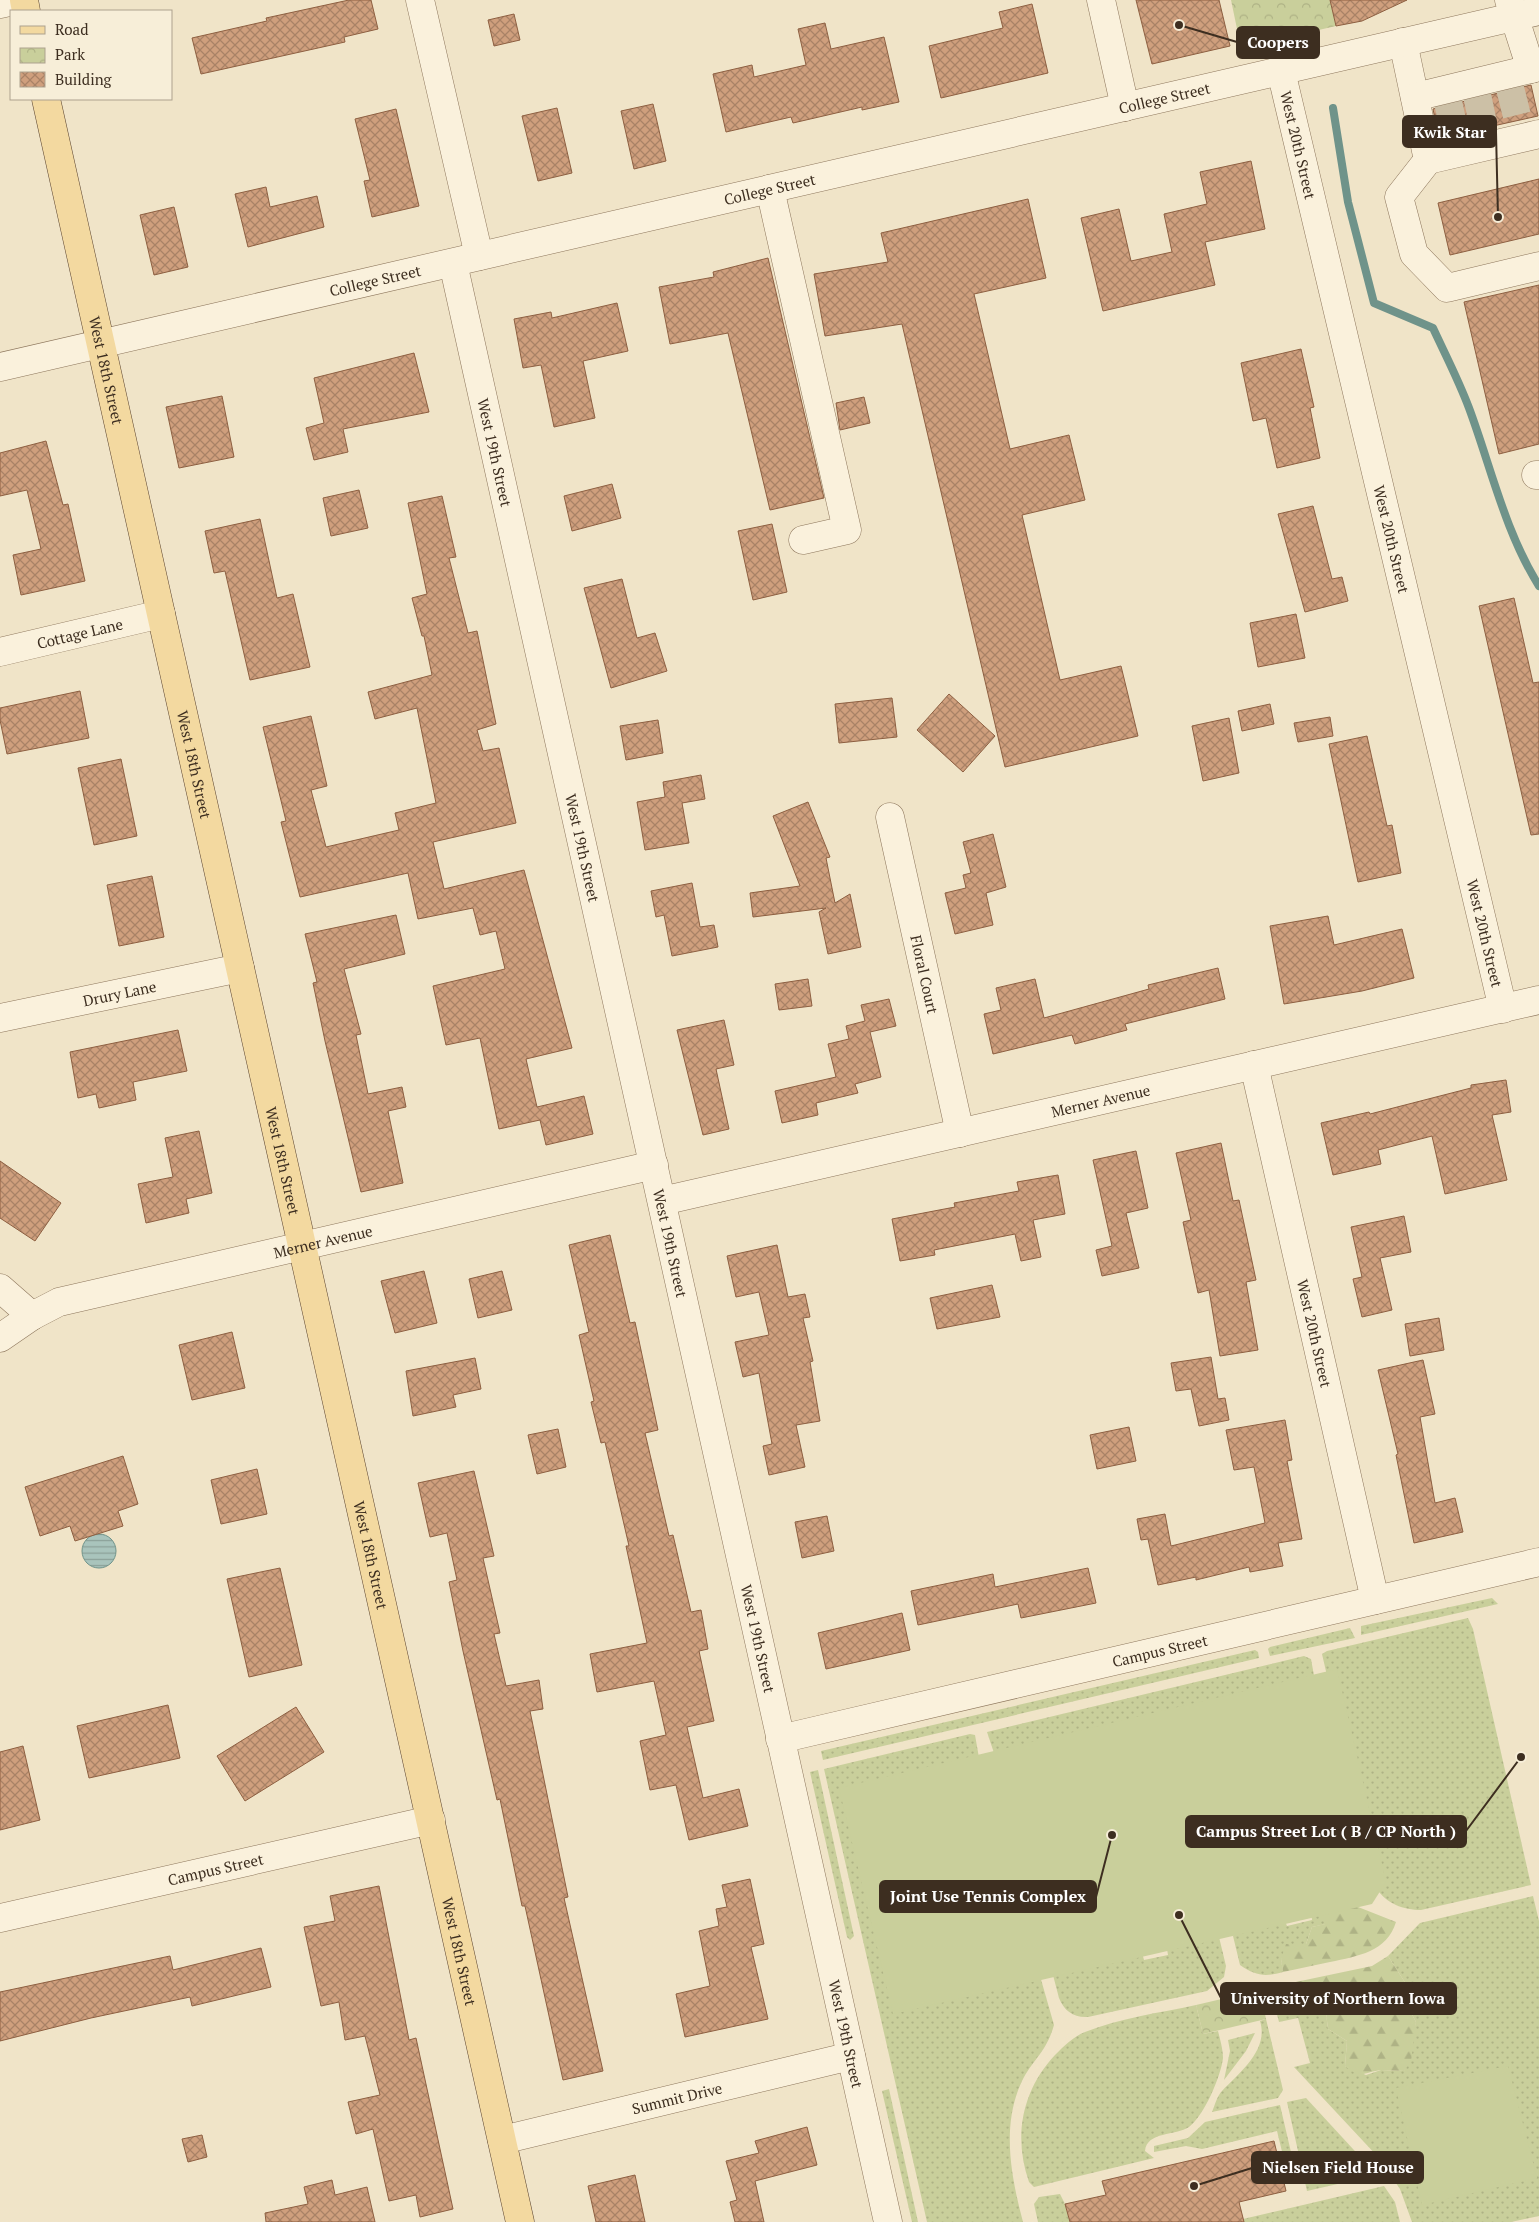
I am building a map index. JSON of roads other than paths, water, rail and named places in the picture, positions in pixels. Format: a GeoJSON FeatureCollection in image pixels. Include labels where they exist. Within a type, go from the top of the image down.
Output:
{"type":"FeatureCollection","features":[{"type":"Feature","properties":{"kind":"main road","name":"West 18th Street"},"geometry":{"type":"LineString","coordinates":[[46,100],[520,2222]]}},
{"type":"Feature","properties":{"kind":"street"},"geometry":{"type":"LineString","coordinates":[[0,4],[18,0]]}},
{"type":"Feature","properties":{"kind":"street","name":"West 19th Street"},"geometry":{"type":"LineString","coordinates":[[420,0],[466,260],[654,1165],[888,2222]]}},
{"type":"Feature","properties":{"kind":"street"},"geometry":{"type":"LineString","coordinates":[[1101,0],[1126,107]]}},
{"type":"Feature","properties":{"kind":"street"},"geometry":{"type":"LineString","coordinates":[[1415,97],[1446,96],[1522,75],[1520,9]]}},
{"type":"Feature","properties":{"kind":"street","name":"College Street"},"geometry":{"type":"LineString","coordinates":[[0,368],[1281,71],[1403,42],[1520,9]]}},
{"type":"Feature","properties":{"kind":"street"},"geometry":{"type":"LineString","coordinates":[[1403,42],[1428,160]]}},
{"type":"Feature","properties":{"kind":"street","name":"West 20th Street"},"geometry":{"type":"LineString","coordinates":[[1281,71],[1503,1009]]}},
{"type":"Feature","properties":{"kind":"street"},"geometry":{"type":"LineString","coordinates":[[1526,131],[1486,137],[1458,144],[1428,160],[1399,197],[1414,254],[1447,288],[1539,266]]}},
{"type":"Feature","properties":{"kind":"street"},"geometry":{"type":"LineString","coordinates":[[770,189],[847,530],[803,540]]}},
{"type":"Feature","properties":{"kind":"street","name":"Cottage Lane"},"geometry":{"type":"LineString","coordinates":[[0,652],[161,614]]}},
{"type":"Feature","properties":{"kind":"street","name":"Floral Court"},"geometry":{"type":"LineString","coordinates":[[890,817],[960,1133]]}},
{"type":"Feature","properties":{"kind":"street","name":"Drury Lane"},"geometry":{"type":"LineString","coordinates":[[0,1018],[240,968]]}},
{"type":"Feature","properties":{"kind":"street","name":"Merner Avenue"},"geometry":{"type":"LineString","coordinates":[[662,1201],[1539,1000]]}},
{"type":"Feature","properties":{"kind":"street","name":"West 20th Street"},"geometry":{"type":"LineString","coordinates":[[1254,1065],[1375,1600]]}},
{"type":"Feature","properties":{"kind":"street","name":"Merner Avenue"},"geometry":{"type":"LineString","coordinates":[[0,1338],[32,1316],[59,1302],[654,1165]]}},
{"type":"Feature","properties":{"kind":"street"},"geometry":{"type":"LineString","coordinates":[[0,1288],[32,1316]]}},
{"type":"Feature","properties":{"kind":"street","name":"Campus Street"},"geometry":{"type":"LineString","coordinates":[[780,1739],[1539,1562]]}},
{"type":"Feature","properties":{"kind":"street","name":"Campus Street"},"geometry":{"type":"LineString","coordinates":[[0,1918],[431,1820]]}},
{"type":"Feature","properties":{"kind":"street","name":"Summit Drive"},"geometry":{"type":"LineString","coordinates":[[502,2140],[851,2056]]}},
{"type":"Feature","properties":{"kind":"water"},"geometry":{"type":"Polygon","coordinates":[[[99,1534],[106,1535],[111,1539],[115,1544],[115,1558],[111,1563],[106,1567],[99,1568],[92,1567],[87,1563],[83,1558],[82,1551],[83,1544],[87,1539],[92,1535],[99,1534]]]}},
{"type":"Feature","properties":{"kind":"waterway"},"geometry":{"type":"LineString","coordinates":[[1333,108],[1348,202],[1374,303],[1433,328],[1465,398],[1517,544],[1539,586]]}},
{"type":"Feature","properties":{"kind":"tunnel"},"geometry":{"type":"LineString","coordinates":[[1510,88],[1518,120]]}},
{"type":"Feature","properties":{"kind":"tunnel"},"geometry":{"type":"LineString","coordinates":[[1477,95],[1484,128]]}},
{"type":"Feature","properties":{"kind":"tunnel"},"geometry":{"type":"LineString","coordinates":[[1448,102],[1455,134]]}},
{"type":"Feature","properties":{"kind":"place","name":"Coopers"},"geometry":{"type":"Point","coordinates":[1179,25]}},
{"type":"Feature","properties":{"kind":"place","name":"Kwik Star"},"geometry":{"type":"Point","coordinates":[1498,217]}},
{"type":"Feature","properties":{"kind":"place","name":"Campus Street Lot ( B / CP North )"},"geometry":{"type":"Point","coordinates":[1521,1757]}},
{"type":"Feature","properties":{"kind":"place","name":"Joint Use Tennis Complex"},"geometry":{"type":"Point","coordinates":[1112,1835]}},
{"type":"Feature","properties":{"kind":"place","name":"University of Northern Iowa"},"geometry":{"type":"Point","coordinates":[1179,1915]}},
{"type":"Feature","properties":{"kind":"place","name":"Nielsen Field House"},"geometry":{"type":"Point","coordinates":[1194,2186]}}]}
